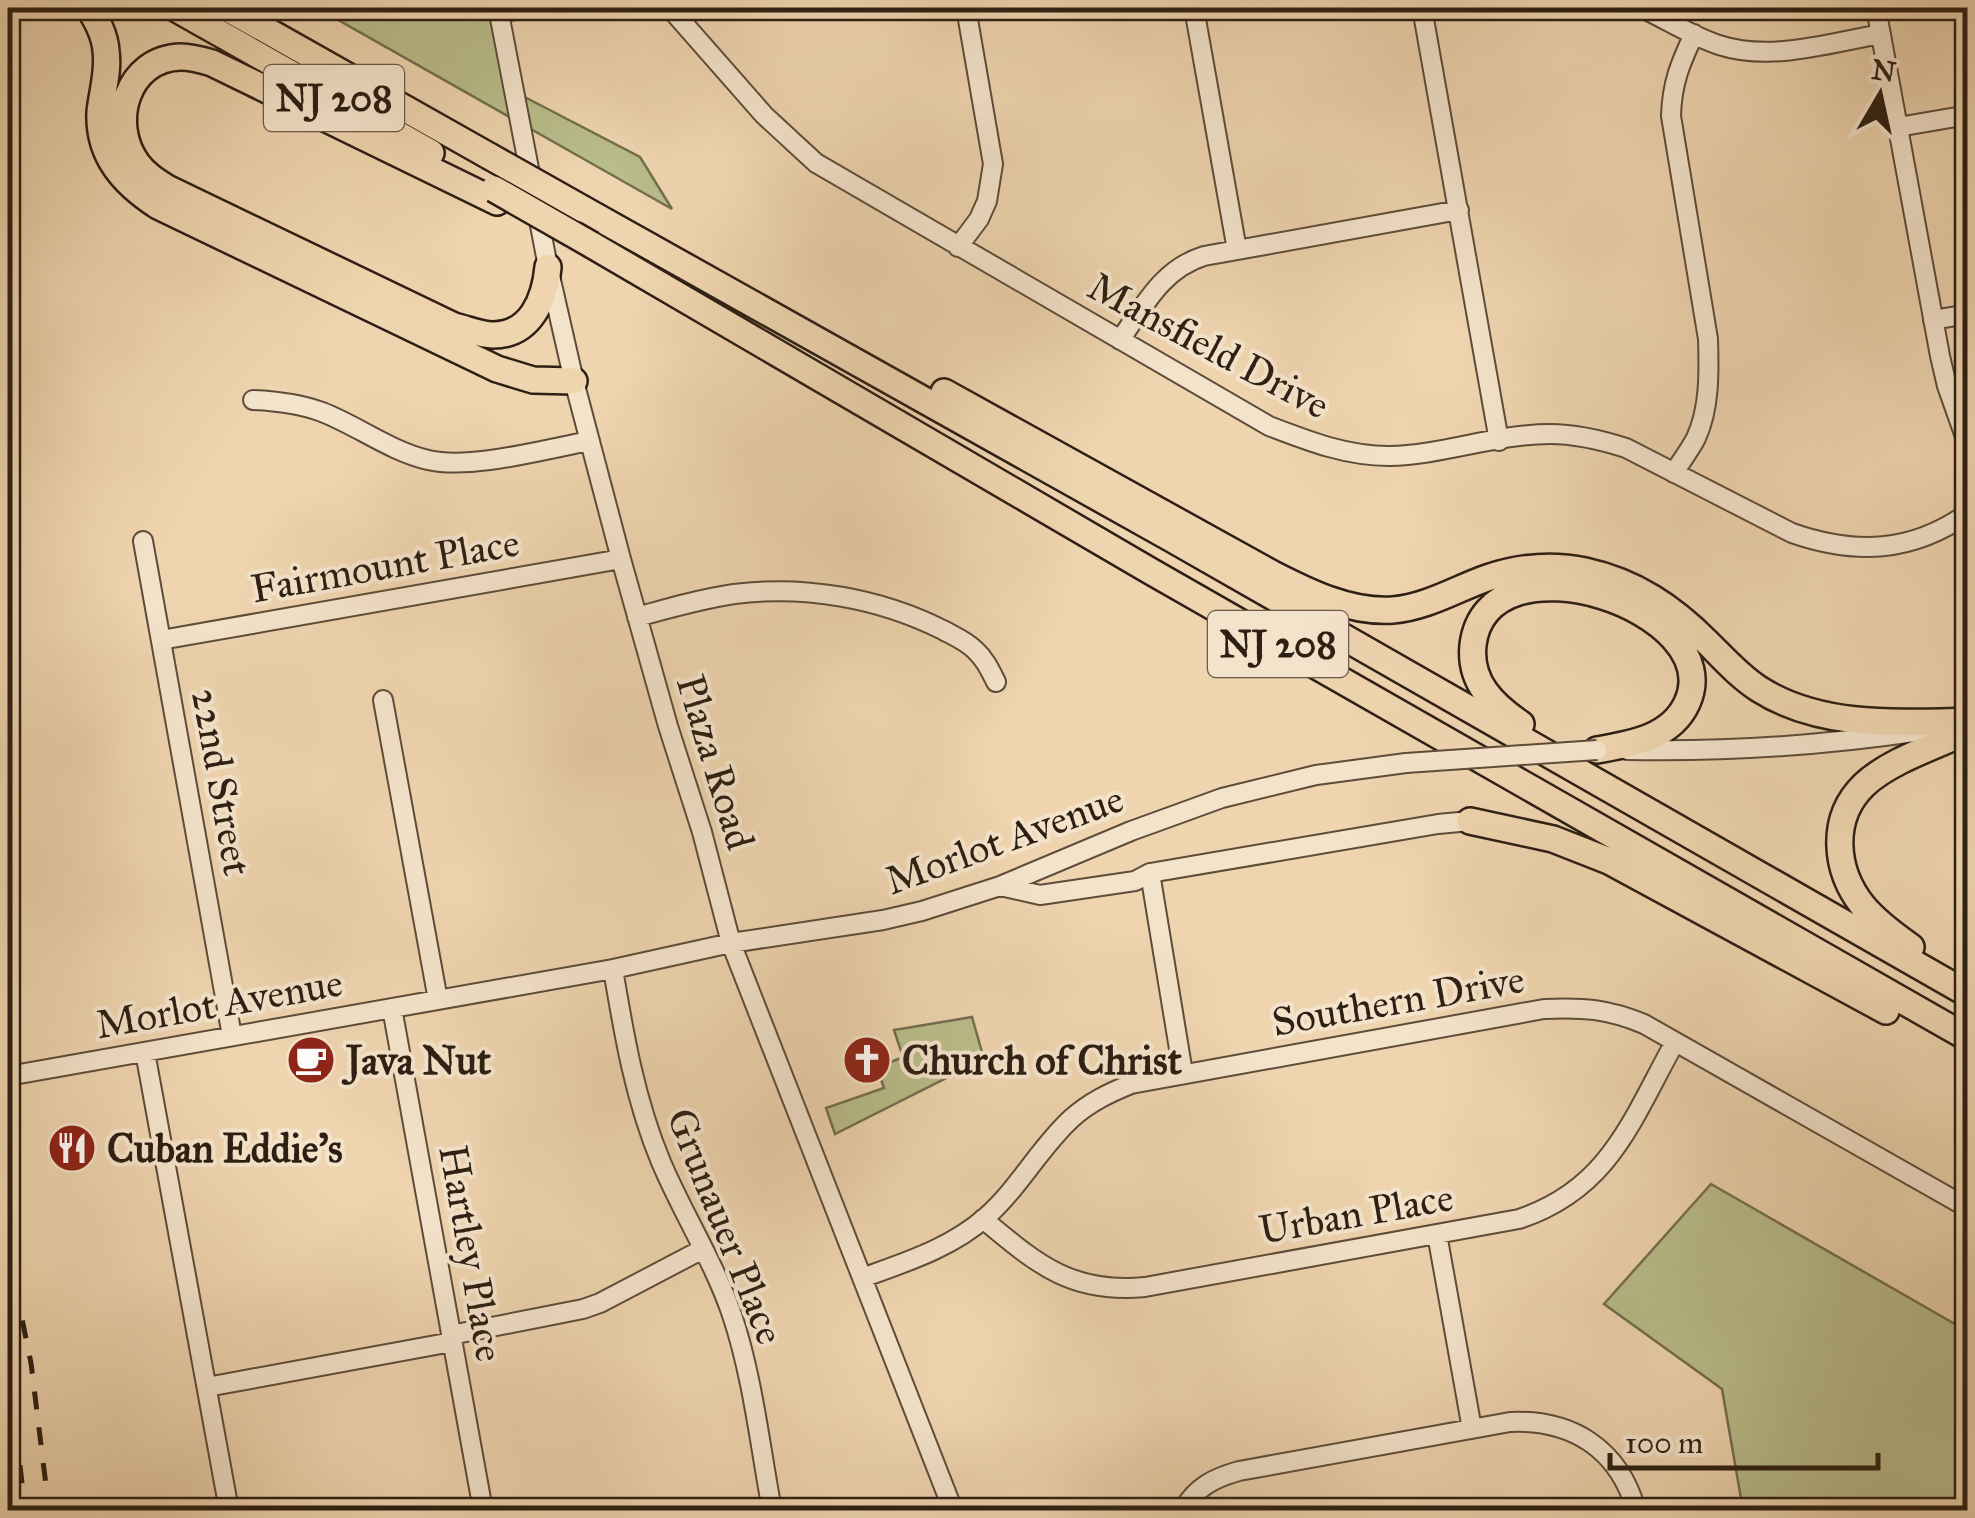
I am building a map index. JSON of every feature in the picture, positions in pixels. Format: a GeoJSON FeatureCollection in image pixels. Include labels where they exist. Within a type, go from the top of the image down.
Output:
{"type":"FeatureCollection","features":[{"type":"Feature","properties":{"kind":"highway"},"geometry":{"type":"LineString","coordinates":[[90,8],[106,50],[101,135],[119,174],[136,192],[497,370],[533,380],[574,381]]}},
{"type":"Feature","properties":{"kind":"highway","name":"NJ 208"},"geometry":{"type":"LineString","coordinates":[[174,8],[1968,1038]]}},
{"type":"Feature","properties":{"kind":"highway","name":"NJ 208"},"geometry":{"type":"LineString","coordinates":[[227,8],[1968,991]]}},
{"type":"Feature","properties":{"kind":"highway"},"geometry":{"type":"LineString","coordinates":[[496,195],[196,58],[160,61],[146,69],[127,96],[123,113],[128,147],[150,178],[454,326],[492,335],[522,326],[542,300],[548,267]]}},
{"type":"Feature","properties":{"kind":"highway"},"geometry":{"type":"LineString","coordinates":[[583,209],[955,398],[1321,596],[1367,609],[1392,610],[1415,606],[1508,572],[1555,566],[1580,570],[1619,581],[1654,597],[1688,623],[1740,675],[1774,698],[1794,706],[1863,720],[1968,725]]}},
{"type":"Feature","properties":{"kind":"highway"},"geometry":{"type":"LineString","coordinates":[[1597,750],[1637,743],[1681,714],[1692,684],[1684,652],[1673,637],[1643,614],[1577,590],[1544,588],[1518,592],[1490,608],[1476,633],[1473,661],[1484,691],[1506,714],[1657,818]]}},
{"type":"Feature","properties":{"kind":"highway"},"geometry":{"type":"LineString","coordinates":[[1968,725],[1865,784],[1845,811],[1839,844],[1846,878],[1866,910],[1968,991]]}},
{"type":"Feature","properties":{"kind":"highway"},"geometry":{"type":"LineString","coordinates":[[1470,821],[1553,839],[1609,861],[1968,1053]]}},
{"type":"Feature","properties":{"kind":"street"},"geometry":{"type":"LineString","coordinates":[[251,8],[289,43]]}},
{"type":"Feature","properties":{"kind":"street"},"geometry":{"type":"LineString","coordinates":[[498,10],[528,8]]}},
{"type":"Feature","properties":{"kind":"street","name":"Mansfield Drive"},"geometry":{"type":"LineString","coordinates":[[670,8],[764,115],[816,163],[1269,426],[1321,446],[1386,456],[1534,435],[1577,436],[1626,448],[1792,533],[1851,548],[1876,548],[1926,537],[1968,513]]}},
{"type":"Feature","properties":{"kind":"street"},"geometry":{"type":"LineString","coordinates":[[958,247],[987,201],[993,164],[966,8]]}},
{"type":"Feature","properties":{"kind":"street"},"geometry":{"type":"LineString","coordinates":[[1194,8],[1237,250]]}},
{"type":"Feature","properties":{"kind":"street"},"geometry":{"type":"LineString","coordinates":[[1422,8],[1499,441]]}},
{"type":"Feature","properties":{"kind":"street"},"geometry":{"type":"LineString","coordinates":[[1642,8],[1731,48],[1767,52],[1881,34]]}},
{"type":"Feature","properties":{"kind":"street"},"geometry":{"type":"LineString","coordinates":[[1876,8],[1947,386],[1968,444]]}},
{"type":"Feature","properties":{"kind":"street","name":"Plaza Road"},"geometry":{"type":"LineString","coordinates":[[498,10],[574,381],[620,559],[702,832],[731,944],[952,1510]]}},
{"type":"Feature","properties":{"kind":"street"},"geometry":{"type":"LineString","coordinates":[[1674,473],[1697,436],[1709,372],[1708,339],[1672,116],[1676,72],[1694,34]]}},
{"type":"Feature","properties":{"kind":"street"},"geometry":{"type":"LineString","coordinates":[[1898,127],[1968,115]]}},
{"type":"Feature","properties":{"kind":"street"},"geometry":{"type":"LineString","coordinates":[[1120,340],[1163,280],[1188,261],[1459,210]]}},
{"type":"Feature","properties":{"kind":"street"},"geometry":{"type":"LineString","coordinates":[[1934,320],[1968,314]]}},
{"type":"Feature","properties":{"kind":"street"},"geometry":{"type":"LineString","coordinates":[[253,400],[270,400],[324,413],[407,453],[452,464],[590,441]]}},
{"type":"Feature","properties":{"kind":"street","name":"22nd Street"},"geometry":{"type":"LineString","coordinates":[[143,541],[232,1036]]}},
{"type":"Feature","properties":{"kind":"street","name":"Fairmount Place"},"geometry":{"type":"LineString","coordinates":[[161,640],[620,559]]}},
{"type":"Feature","properties":{"kind":"street"},"geometry":{"type":"LineString","coordinates":[[637,617],[736,594],[771,591],[838,596],[902,612],[961,639],[988,665],[996,682]]}},
{"type":"Feature","properties":{"kind":"street"},"geometry":{"type":"LineString","coordinates":[[383,700],[438,1000]]}},
{"type":"Feature","properties":{"kind":"street","name":"Morlot Avenue"},"geometry":{"type":"LineString","coordinates":[[8,1076],[731,944],[883,920],[1000,886],[1222,798],[1316,775],[1406,762],[1822,742],[1968,725]]}},
{"type":"Feature","properties":{"kind":"street","name":"Morlot Avenue"},"geometry":{"type":"LineString","coordinates":[[1000,886],[1040,895],[1135,881],[1150,873],[1470,821]]}},
{"type":"Feature","properties":{"kind":"street"},"geometry":{"type":"LineString","coordinates":[[1150,873],[1183,1073]]}},
{"type":"Feature","properties":{"kind":"street","name":"Grunauer Place"},"geometry":{"type":"LineString","coordinates":[[613,968],[641,1109],[662,1164],[720,1284],[741,1346],[772,1510]]}},
{"type":"Feature","properties":{"kind":"street","name":"Hartley Place"},"geometry":{"type":"LineString","coordinates":[[392,1008],[482,1510]]}},
{"type":"Feature","properties":{"kind":"street","name":"Southern Drive"},"geometry":{"type":"LineString","coordinates":[[862,1278],[936,1250],[983,1219],[1069,1121],[1109,1093],[1183,1073],[1544,1009],[1598,1009],[1644,1024],[1968,1208]]}},
{"type":"Feature","properties":{"kind":"street","name":"Urban Place"},"geometry":{"type":"LineString","coordinates":[[983,1219],[1053,1272],[1074,1282],[1122,1289],[1519,1219],[1538,1213],[1592,1178],[1608,1159],[1675,1042]]}},
{"type":"Feature","properties":{"kind":"street"},"geometry":{"type":"LineString","coordinates":[[146,1052],[229,1510]]}},
{"type":"Feature","properties":{"kind":"street"},"geometry":{"type":"LineString","coordinates":[[1437,1234],[1472,1429]]}},
{"type":"Feature","properties":{"kind":"street"},"geometry":{"type":"LineString","coordinates":[[207,1388],[583,1309],[703,1249]]}},
{"type":"Feature","properties":{"kind":"street"},"geometry":{"type":"LineString","coordinates":[[1183,1510],[1190,1496],[1221,1476],[1531,1421],[1552,1424],[1586,1439],[1615,1466],[1636,1510]]}},
{"type":"Feature","properties":{"kind":"green space"},"geometry":{"type":"Polygon","coordinates":[[[317,8],[341,8],[349,13],[376,8],[498,8],[515,92],[640,157],[672,209],[317,8]]]}},
{"type":"Feature","properties":{"kind":"green space"},"geometry":{"type":"Polygon","coordinates":[[[972,1017],[984,1059],[835,1134],[826,1108],[884,1088],[877,1068],[903,1057],[894,1030],[972,1017]]]}},
{"type":"Feature","properties":{"kind":"green space"},"geometry":{"type":"Polygon","coordinates":[[[1711,1184],[1967,1331],[1967,1510],[1743,1510],[1722,1389],[1604,1304],[1711,1184]]]}},
{"type":"Feature","properties":{"kind":"railway"},"geometry":{"type":"LineString","coordinates":[[8,1250],[31,1363],[49,1510]]}},
{"type":"Feature","properties":{"kind":"railway"},"geometry":{"type":"LineString","coordinates":[[8,1358],[25,1510]]}},
{"type":"Feature","properties":{"kind":"place","name":"Java Nut"},"geometry":{"type":"Point","coordinates":[311,1060]}},
{"type":"Feature","properties":{"kind":"place","name":"Church of Christ"},"geometry":{"type":"Point","coordinates":[867,1060]}},
{"type":"Feature","properties":{"kind":"place","name":"Cuban Eddie's"},"geometry":{"type":"Point","coordinates":[72,1148]}}]}
